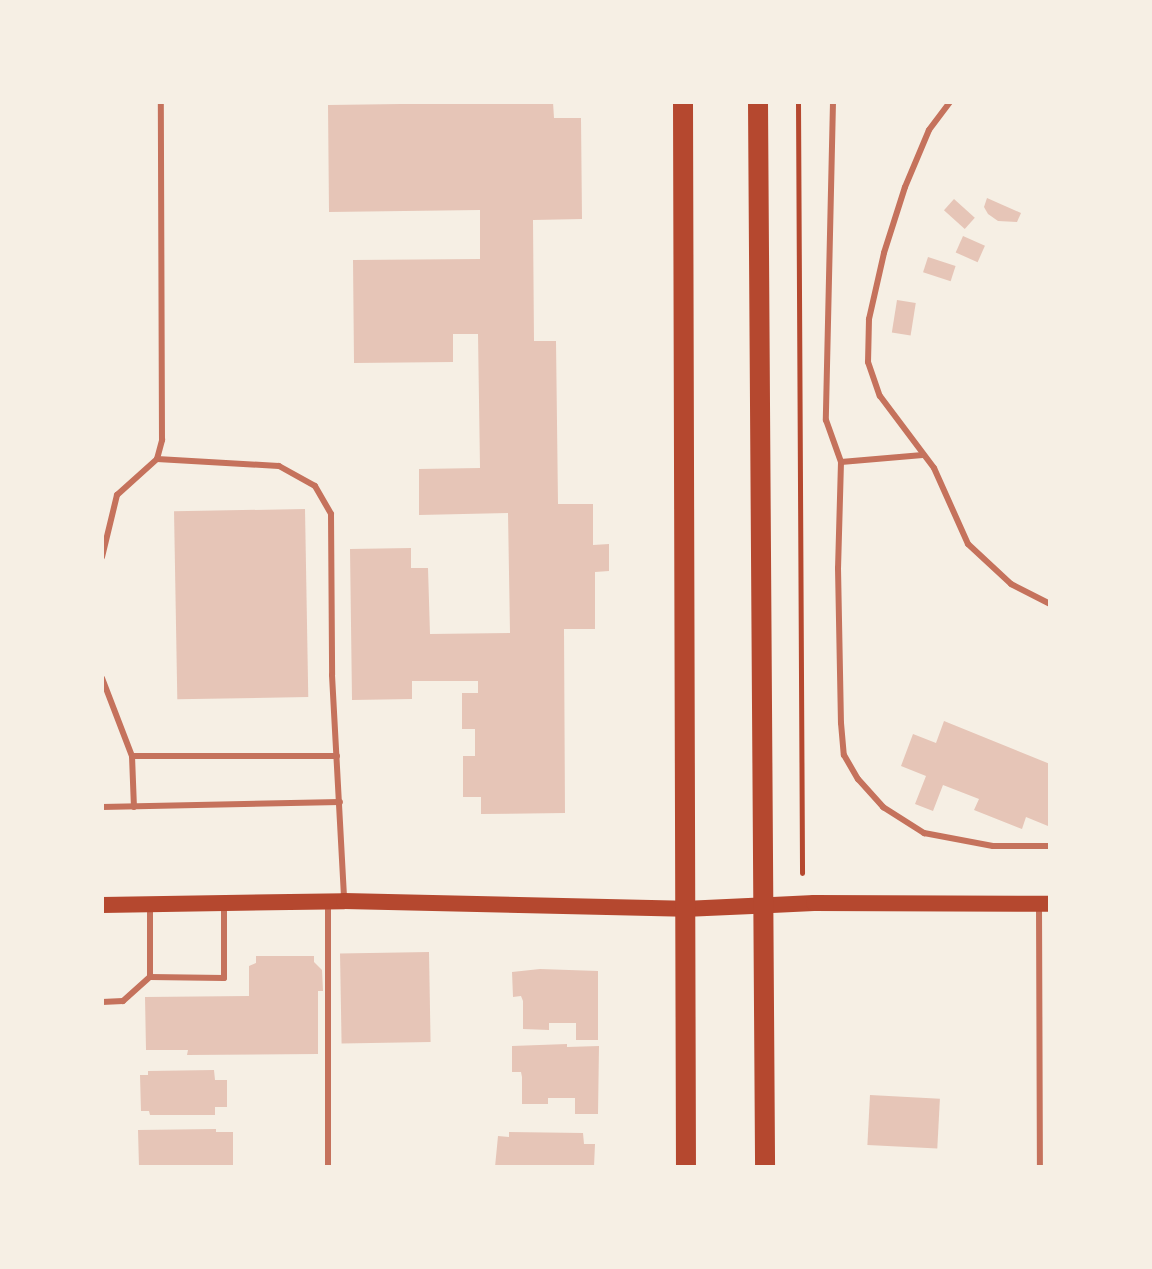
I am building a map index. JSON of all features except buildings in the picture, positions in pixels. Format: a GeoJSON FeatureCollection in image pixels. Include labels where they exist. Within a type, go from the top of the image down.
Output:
{"type":"FeatureCollection","features":[{"type":"Feature","properties":{"kind":"main road"},"geometry":{"type":"LineString","coordinates":[[683,102],[686,1167]]}},
{"type":"Feature","properties":{"kind":"main road"},"geometry":{"type":"LineString","coordinates":[[758,102],[765,1167]]}},
{"type":"Feature","properties":{"kind":"main road"},"geometry":{"type":"LineString","coordinates":[[102,905],[336,901],[684,909],[762,904],[1044,904]]}},
{"type":"Feature","properties":{"kind":"lane"},"geometry":{"type":"LineString","coordinates":[[102,557],[117,495],[157,459],[162,440],[161,102]]}},
{"type":"Feature","properties":{"kind":"lane"},"geometry":{"type":"LineString","coordinates":[[833,102],[826,420],[841,462],[838,568],[844,755],[858,779],[883,807],[924,833],[993,846],[1050,846]]}},
{"type":"Feature","properties":{"kind":"lane"},"geometry":{"type":"LineString","coordinates":[[950,102],[929,130],[905,187],[884,253],[869,319],[868,362],[880,396],[934,468],[968,544],[1011,584],[1050,604]]}},
{"type":"Feature","properties":{"kind":"lane"},"geometry":{"type":"LineString","coordinates":[[841,462],[923,455]]}},
{"type":"Feature","properties":{"kind":"lane"},"geometry":{"type":"LineString","coordinates":[[157,459],[279,466],[315,486],[331,514],[340,802],[328,1167]]}},
{"type":"Feature","properties":{"kind":"lane"},"geometry":{"type":"LineString","coordinates":[[102,678],[132,756],[134,807]]}},
{"type":"Feature","properties":{"kind":"lane"},"geometry":{"type":"LineString","coordinates":[[132,756],[337,756]]}},
{"type":"Feature","properties":{"kind":"lane"},"geometry":{"type":"LineString","coordinates":[[102,807],[340,802]]}},
{"type":"Feature","properties":{"kind":"lane"},"geometry":{"type":"LineString","coordinates":[[102,1002],[123,1001],[150,977],[224,978],[224,902]]}},
{"type":"Feature","properties":{"kind":"lane"},"geometry":{"type":"LineString","coordinates":[[150,904],[150,977]]}},
{"type":"Feature","properties":{"kind":"lane"},"geometry":{"type":"LineString","coordinates":[[1040,1167],[1044,904]]}},
{"type":"Feature","properties":{"kind":"path"},"geometry":{"type":"LineString","coordinates":[[798,102],[802,873]]}}]}
